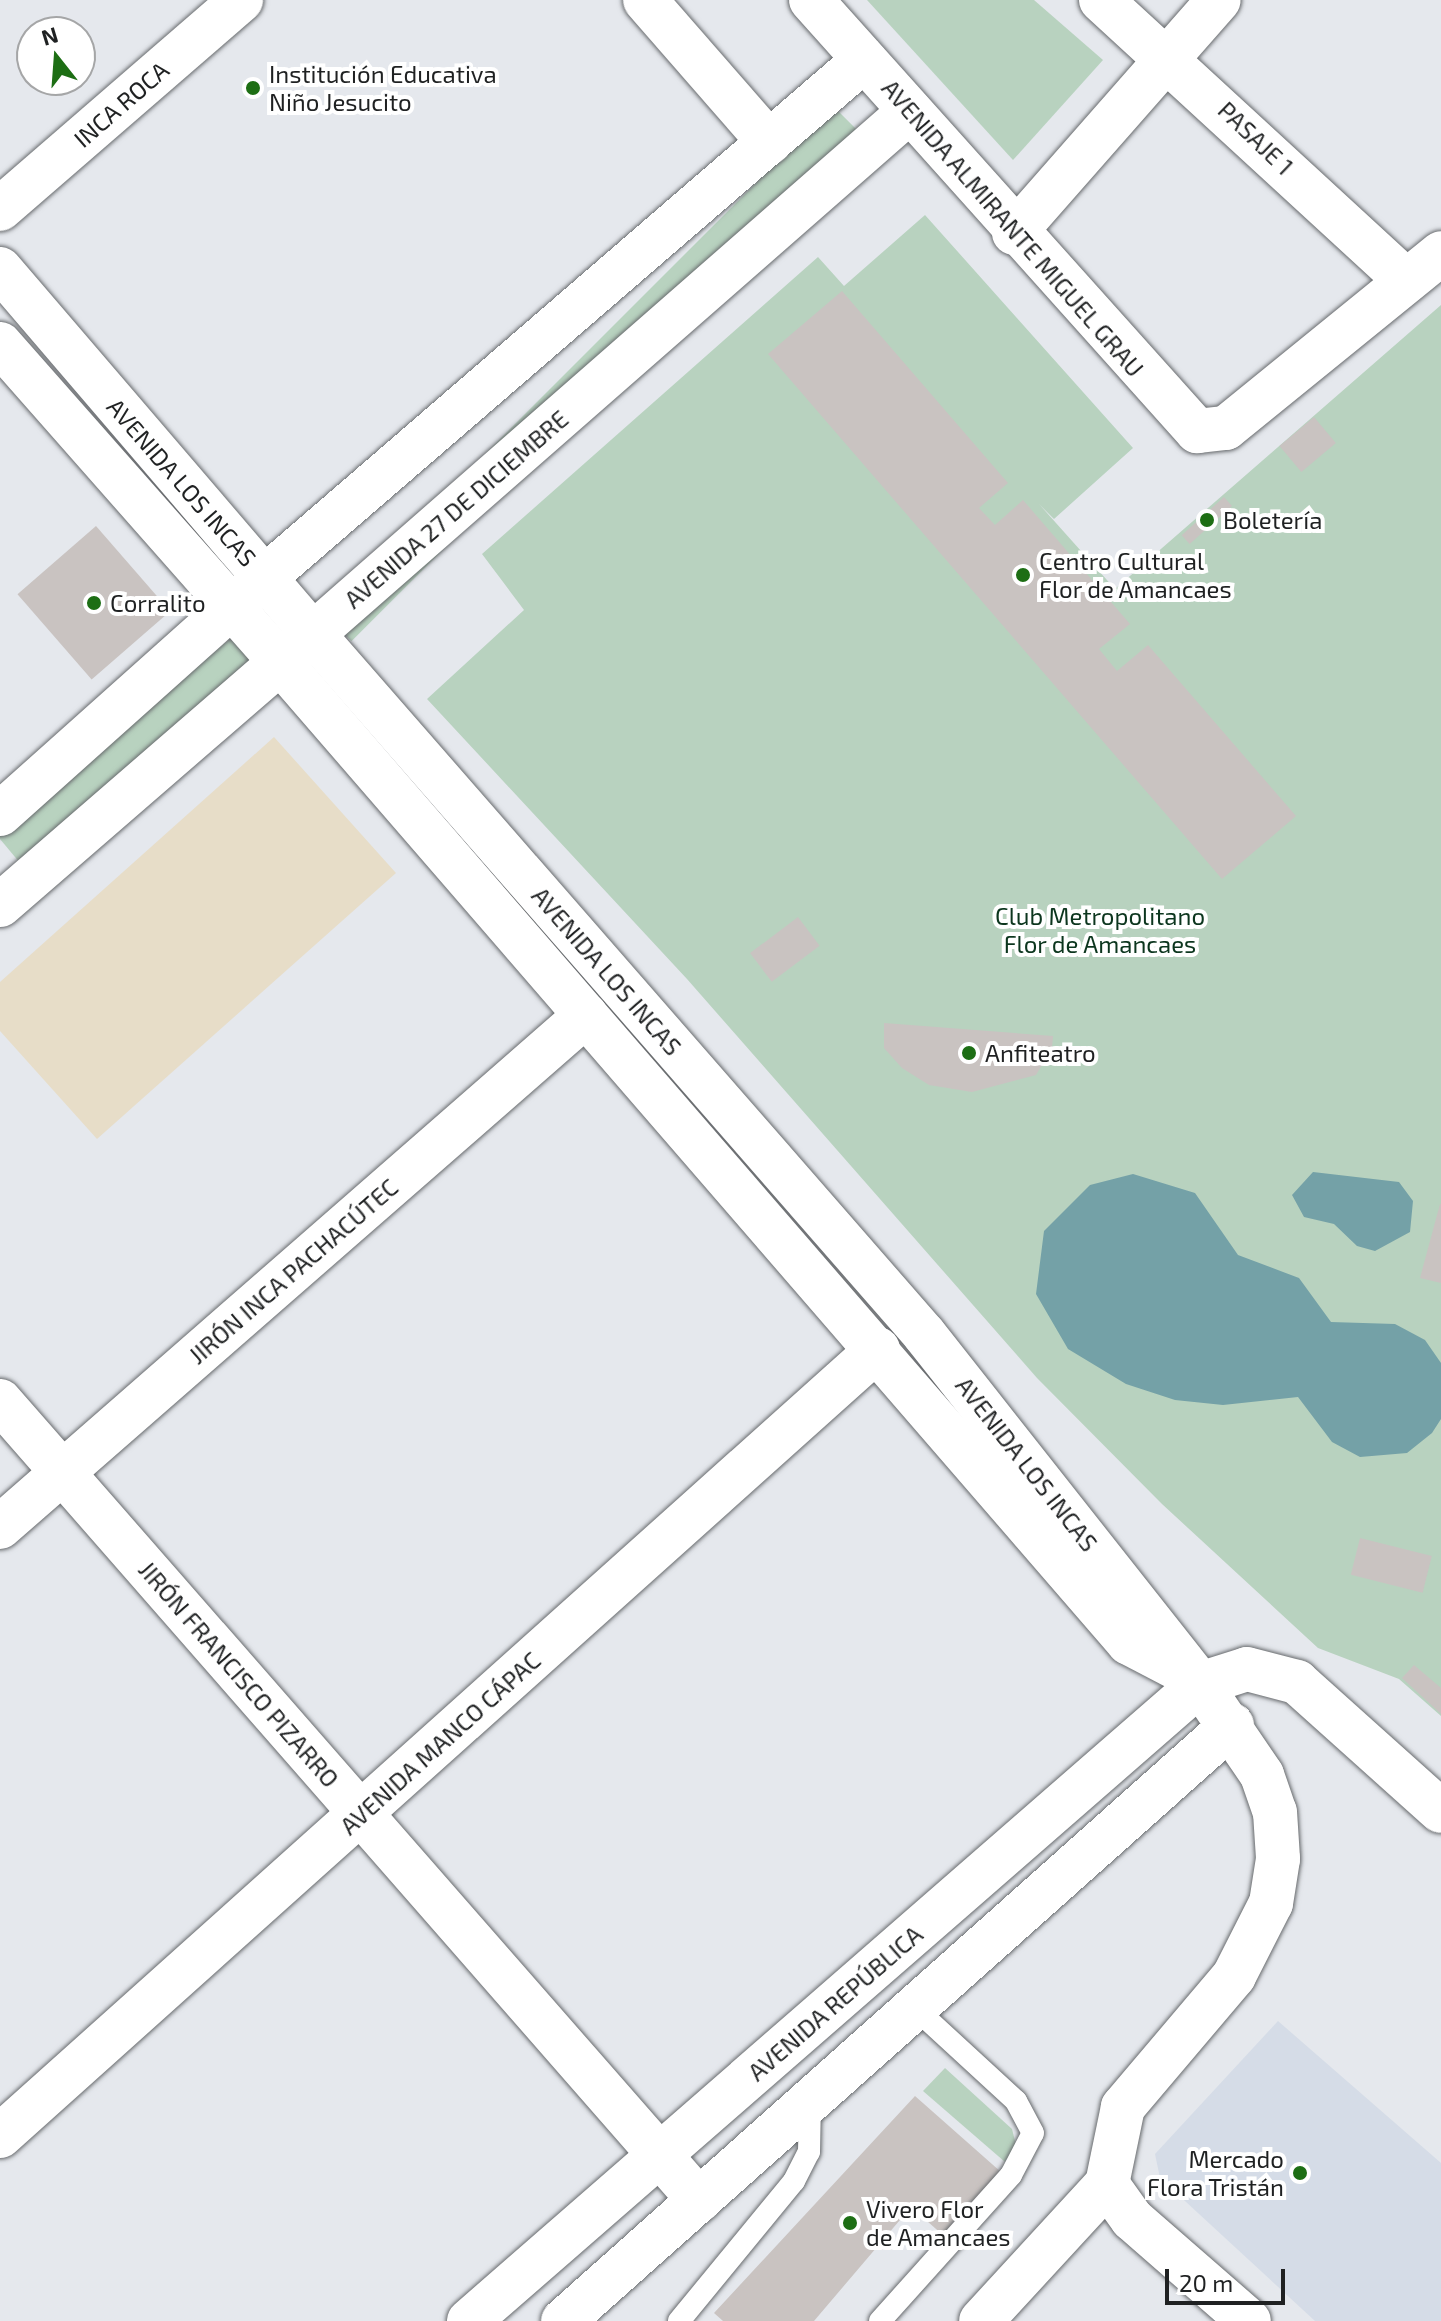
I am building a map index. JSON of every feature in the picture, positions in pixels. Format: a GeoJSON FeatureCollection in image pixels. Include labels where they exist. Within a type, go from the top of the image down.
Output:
{"type":"FeatureCollection","features":[{"type":"Feature","properties":{"kind":"street","name":"INCA ROCA"},"geometry":{"type":"LineString","coordinates":[[0,209],[241,0]]}},
{"type":"Feature","properties":{"kind":"street"},"geometry":{"type":"LineString","coordinates":[[645,0],[769,142]]}},
{"type":"Feature","properties":{"kind":"street","name":"AVENIDA ALMIRANTE MIGUEL GRAU"},"geometry":{"type":"LineString","coordinates":[[811,0],[1014,233],[1190,428],[1226,428],[1407,281]]}},
{"type":"Feature","properties":{"kind":"street","name":"PASAJE 1"},"geometry":{"type":"LineString","coordinates":[[1101,0],[1170,56],[1407,281]]}},
{"type":"Feature","properties":{"kind":"street"},"geometry":{"type":"LineString","coordinates":[[1014,233],[1219,0]]}},
{"type":"Feature","properties":{"kind":"street"},"geometry":{"type":"LineString","coordinates":[[0,814],[230,607],[864,60]]}},
{"type":"Feature","properties":{"kind":"street","name":"AVENIDA 27 DE DICIEMBRE"},"geometry":{"type":"LineString","coordinates":[[0,905],[910,111]]}},
{"type":"Feature","properties":{"kind":"street"},"geometry":{"type":"LineString","coordinates":[[1407,281],[1441,253]]}},
{"type":"Feature","properties":{"kind":"street","name":"AVENIDA LOS INCAS"},"geometry":{"type":"LineString","coordinates":[[0,269],[264,578],[924,1334],[1200,1684]]}},
{"type":"Feature","properties":{"kind":"street","name":"AVENIDA LOS INCAS"},"geometry":{"type":"LineString","coordinates":[[0,344],[878,1349],[1129,1643],[1200,1684]]}},
{"type":"Feature","properties":{"kind":"street","name":"JIRÓN INCA PACHACÚTEC"},"geometry":{"type":"LineString","coordinates":[[0,1527],[586,1015]]}},
{"type":"Feature","properties":{"kind":"street","name":"AVENIDA MANCO CÁPAC"},"geometry":{"type":"LineString","coordinates":[[0,2136],[878,1349]]}},
{"type":"Feature","properties":{"kind":"street","name":"JIRÓN FRANCISCO PIZARRO"},"geometry":{"type":"LineString","coordinates":[[0,1401],[699,2200]]}},
{"type":"Feature","properties":{"kind":"street"},"geometry":{"type":"LineString","coordinates":[[981,2321],[1107,2184],[1123,2107],[1234,1976],[1271,1903],[1275,1812],[1232,1725],[1200,1684],[1247,1669],[1297,1682],[1441,1811]]}},
{"type":"Feature","properties":{"kind":"street","name":"AVENIDA REPÚBLICA"},"geometry":{"type":"LineString","coordinates":[[469,2321],[1200,1684]]}},
{"type":"Feature","properties":{"kind":"street"},"geometry":{"type":"LineString","coordinates":[[563,2321],[1232,1725]]}},
{"type":"Feature","properties":{"kind":"street"},"geometry":{"type":"LineString","coordinates":[[1107,2184],[1132,2219],[1249,2321]]}},
{"type":"Feature","properties":{"kind":"lane"},"geometry":{"type":"LineString","coordinates":[[880,2321],[1011,2175],[1033,2133],[1016,2101],[915,2008]]}},
{"type":"Feature","properties":{"kind":"lane"},"geometry":{"type":"LineString","coordinates":[[679,2321],[794,2181],[809,2152],[810,2100]]}},
{"type":"Feature","properties":{"kind":"shaded area"},"geometry":{"type":"Polygon","coordinates":[[[274,737],[396,873],[97,1139],[0,1031],[0,982],[274,737]]]}},
{"type":"Feature","properties":{"kind":"shaded area","name":"Mercado Flora Tristán"},"geometry":{"type":"Polygon","coordinates":[[[1278,2021],[1441,2163],[1441,2321],[1315,2321],[1160,2178],[1155,2154],[1278,2021]]]}},
{"type":"Feature","properties":{"kind":"green space"},"geometry":{"type":"Polygon","coordinates":[[[867,0],[1034,0],[1103,60],[1013,160],[867,0]]]}},
{"type":"Feature","properties":{"kind":"green space"},"geometry":{"type":"Polygon","coordinates":[[[833,106],[860,133],[351,641],[325,614],[833,106]]]}},
{"type":"Feature","properties":{"kind":"green space","name":"Club Metropolitano Flor de Amancaes"},"geometry":{"type":"Polygon","coordinates":[[[925,215],[1133,448],[1054,519],[1039,504],[1115,589],[1441,305],[1441,1716],[1399,1679],[1318,1648],[1162,1504],[1037,1378],[687,979],[427,699],[524,610],[482,554],[818,257],[844,286],[925,215]]]}},
{"type":"Feature","properties":{"kind":"green space"},"geometry":{"type":"Polygon","coordinates":[[[237,633],[259,659],[18,861],[0,839],[0,832],[237,633]]]}},
{"type":"Feature","properties":{"kind":"green space"},"geometry":{"type":"Polygon","coordinates":[[[945,2068],[1012,2129],[1016,2145],[1005,2162],[923,2091],[945,2068]]]}},
{"type":"Feature","properties":{"kind":"water"},"geometry":{"type":"Polygon","coordinates":[[[1313,1172],[1399,1182],[1413,1201],[1410,1232],[1375,1251],[1357,1246],[1334,1224],[1304,1217],[1292,1195],[1313,1172]]]}},
{"type":"Feature","properties":{"kind":"water"},"geometry":{"type":"Polygon","coordinates":[[[1133,1174],[1195,1193],[1238,1255],[1299,1278],[1331,1322],[1395,1324],[1425,1340],[1441,1363],[1441,1419],[1432,1433],[1407,1453],[1360,1457],[1332,1442],[1298,1397],[1223,1405],[1175,1400],[1126,1384],[1068,1349],[1036,1294],[1044,1231],[1090,1185],[1133,1174]]]}},
{"type":"Feature","properties":{"kind":"building","name":"Centro Cultural Flor de Amancaes"},"geometry":{"type":"Polygon","coordinates":[[[842,291],[1008,483],[979,508],[995,525],[1023,500],[1130,624],[1099,649],[1117,671],[1148,645],[1296,816],[1222,879],[768,354],[842,291]]]}},
{"type":"Feature","properties":{"kind":"building"},"geometry":{"type":"Polygon","coordinates":[[[1314,417],[1336,443],[1301,472],[1280,446],[1314,417]]]}},
{"type":"Feature","properties":{"kind":"building","name":"Boletería"},"geometry":{"type":"Polygon","coordinates":[[[1224,497],[1232,506],[1190,544],[1182,535],[1224,497]]]}},
{"type":"Feature","properties":{"kind":"building","name":"Corralito"},"geometry":{"type":"Polygon","coordinates":[[[96,526],[170,611],[92,680],[18,594],[96,526]]]}},
{"type":"Feature","properties":{"kind":"building"},"geometry":{"type":"Polygon","coordinates":[[[798,917],[820,946],[772,982],[750,953],[798,917]]]}},
{"type":"Feature","properties":{"kind":"building","name":"Anfiteatro"},"geometry":{"type":"Polygon","coordinates":[[[884,1023],[1053,1036],[1052,1048],[1036,1075],[972,1092],[929,1085],[902,1068],[884,1048],[884,1023]]]}},
{"type":"Feature","properties":{"kind":"building"},"geometry":{"type":"Polygon","coordinates":[[[1441,1204],[1441,1283],[1420,1278],[1441,1204]]]}},
{"type":"Feature","properties":{"kind":"building"},"geometry":{"type":"Polygon","coordinates":[[[1360,1538],[1432,1556],[1423,1593],[1351,1575],[1360,1538]]]}},
{"type":"Feature","properties":{"kind":"building"},"geometry":{"type":"Polygon","coordinates":[[[1414,1665],[1441,1688],[1441,1714],[1402,1678],[1414,1665]]]}},
{"type":"Feature","properties":{"kind":"building"},"geometry":{"type":"Polygon","coordinates":[[[915,2096],[1001,2172],[944,2236],[911,2207],[814,2321],[723,2321],[714,2313],[915,2096]]]}},
{"type":"Feature","properties":{"kind":"place","name":"Institución Educativa Niño Jesucito"},"geometry":{"type":"Point","coordinates":[253,88]}},
{"type":"Feature","properties":{"kind":"place","name":"Boletería"},"geometry":{"type":"Point","coordinates":[1207,520]}},
{"type":"Feature","properties":{"kind":"place","name":"Centro Cultural Flor de Amancaes"},"geometry":{"type":"Point","coordinates":[1023,575]}},
{"type":"Feature","properties":{"kind":"place","name":"Corralito"},"geometry":{"type":"Point","coordinates":[94,603]}},
{"type":"Feature","properties":{"kind":"place","name":"Anfiteatro"},"geometry":{"type":"Point","coordinates":[969,1053]}},
{"type":"Feature","properties":{"kind":"place","name":"Mercado Flora Tristán"},"geometry":{"type":"Point","coordinates":[1300,2173]}},
{"type":"Feature","properties":{"kind":"place","name":"Vivero Flor de Amancaes"},"geometry":{"type":"Point","coordinates":[850,2223]}}]}
